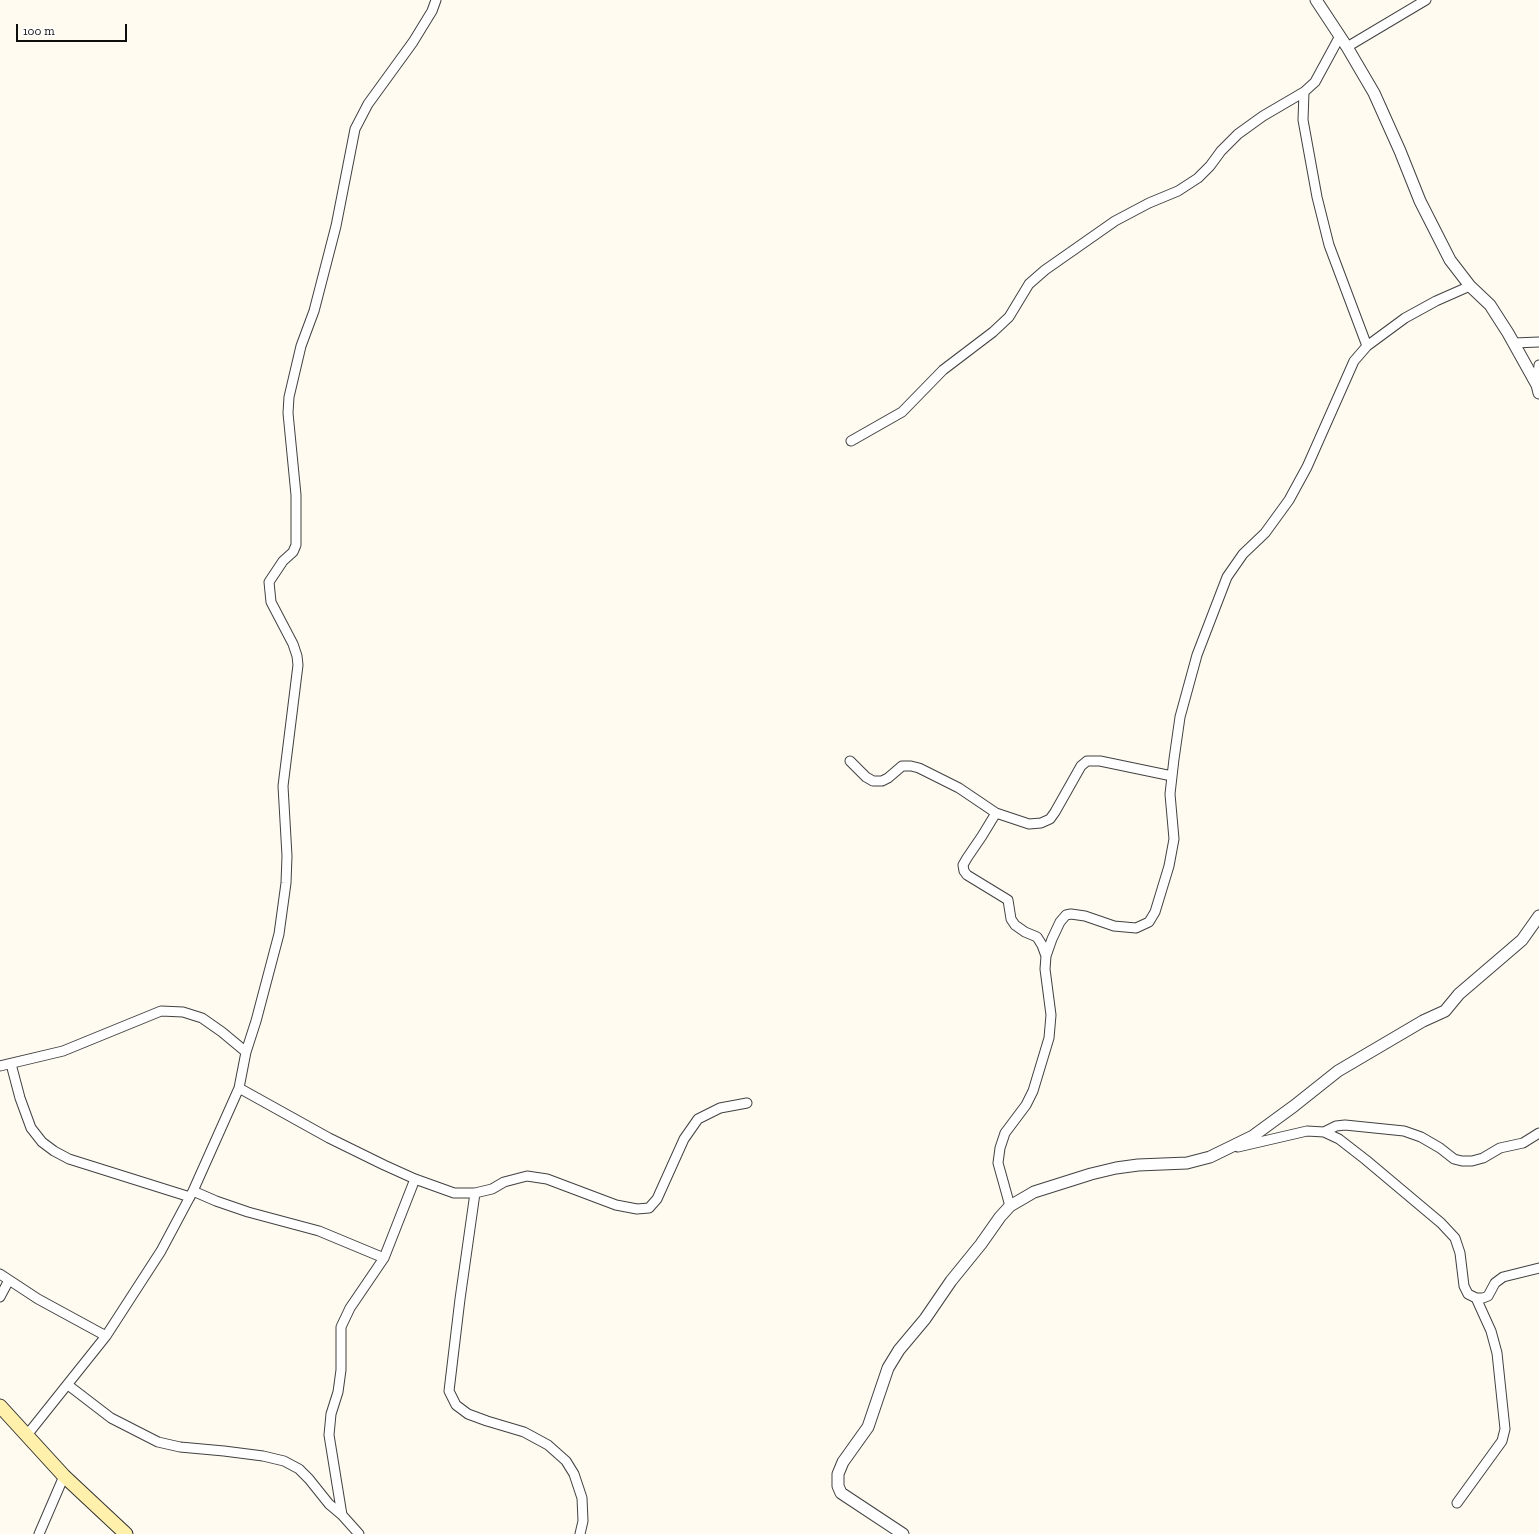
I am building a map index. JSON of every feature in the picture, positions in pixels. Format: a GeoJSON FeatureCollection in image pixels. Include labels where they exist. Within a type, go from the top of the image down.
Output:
{"type":"FeatureCollection","features":[{"type":"Feature","properties":{"kind":"main road"},"geometry":{"type":"LineString","coordinates":[[0,1406],[64,1476],[126,1534]]}},
{"type":"Feature","properties":{"kind":"street"},"geometry":{"type":"LineString","coordinates":[[27,1435],[106,1336],[161,1251],[192,1194],[239,1088],[246,1052],[256,1021],[279,934],[286,883],[287,856],[283,786],[298,665],[293,644],[271,602],[269,582],[283,561],[293,552],[296,545],[296,495],[288,413],[289,397],[301,346],[314,311],[330,249],[355,129],[368,104],[413,42],[432,11],[436,0]]}},
{"type":"Feature","properties":{"kind":"street"},"geometry":{"type":"LineString","coordinates":[[1316,0],[1347,47],[1374,93],[1420,201],[1450,260],[1470,286],[1490,305],[1514,343],[1538,389]]}},
{"type":"Feature","properties":{"kind":"street"},"geometry":{"type":"LineString","coordinates":[[1347,47],[1426,0]]}},
{"type":"Feature","properties":{"kind":"street"},"geometry":{"type":"LineString","coordinates":[[851,441],[902,412],[943,370],[993,332],[1009,316],[1029,284],[1045,270],[1115,221],[1149,203],[1178,191],[1198,178],[1238,134],[1263,116],[1304,92],[1315,82],[1340,36]]}},
{"type":"Feature","properties":{"kind":"street"},"geometry":{"type":"LineString","coordinates":[[1304,92],[1303,120],[1316,197],[1329,245],[1367,346]]}},
{"type":"Feature","properties":{"kind":"street"},"geometry":{"type":"LineString","coordinates":[[1010,1206],[998,1163],[1000,1148],[1005,1133],[1026,1105],[1033,1091],[1049,1038],[1051,1015],[1045,969],[1046,956],[1060,922],[1066,916],[1071,914],[1077,914],[1114,926],[1136,928],[1149,922],[1156,912],[1170,866],[1174,839],[1170,794],[1180,717],[1197,655],[1227,577],[1243,554],[1265,534],[1288,500],[1307,467],[1354,360],[1367,346],[1405,318],[1436,301],[1470,286]]}},
{"type":"Feature","properties":{"kind":"street"},"geometry":{"type":"LineString","coordinates":[[1514,343],[1539,342]]}},
{"type":"Feature","properties":{"kind":"street"},"geometry":{"type":"LineString","coordinates":[[1538,389],[1539,365]]}},
{"type":"Feature","properties":{"kind":"street"},"geometry":{"type":"LineString","coordinates":[[850,761],[866,777],[873,781],[882,781],[888,778],[902,766],[919,768],[959,788],[996,813],[1030,824],[1041,824],[1050,819],[1081,766],[1087,761],[1100,761],[1172,776]]}},
{"type":"Feature","properties":{"kind":"street"},"geometry":{"type":"LineString","coordinates":[[996,813],[963,865],[964,871],[967,875],[1008,900],[1011,919],[1015,925],[1025,932],[1037,937],[1046,956]]}},
{"type":"Feature","properties":{"kind":"street"},"geometry":{"type":"LineString","coordinates":[[903,1534],[841,1493],[838,1486],[838,1474],[843,1462],[868,1427],[888,1368],[899,1350],[925,1319],[951,1281],[1010,1206],[1034,1192],[1091,1174],[1138,1165],[1187,1163],[1210,1157],[1253,1136],[1338,1071],[1417,1024],[1445,1011],[1459,994],[1522,940],[1539,916]]}},
{"type":"Feature","properties":{"kind":"street"},"geometry":{"type":"LineString","coordinates":[[0,1066],[63,1051],[161,1012],[183,1012],[202,1018],[246,1052]]}},
{"type":"Feature","properties":{"kind":"street"},"geometry":{"type":"LineString","coordinates":[[11,1064],[20,1098],[31,1128],[42,1142],[69,1160],[319,1231],[384,1258]]}},
{"type":"Feature","properties":{"kind":"street"},"geometry":{"type":"LineString","coordinates":[[239,1088],[329,1138],[415,1180],[454,1193],[475,1193],[492,1190],[504,1182],[526,1176],[547,1179],[616,1205],[637,1209],[648,1208],[657,1199],[684,1139],[698,1119],[720,1108],[747,1103]]}},
{"type":"Feature","properties":{"kind":"street"},"geometry":{"type":"LineString","coordinates":[[1324,1132],[1336,1126],[1345,1125],[1404,1131],[1421,1137],[1440,1148],[1454,1159],[1462,1161],[1472,1161],[1483,1158],[1500,1148],[1523,1143],[1539,1133]]}},
{"type":"Feature","properties":{"kind":"street"},"geometry":{"type":"LineString","coordinates":[[1225,1150],[1307,1131],[1324,1132],[1339,1139],[1366,1160],[1441,1223],[1455,1238],[1460,1253],[1464,1286],[1468,1294],[1476,1298],[1488,1296],[1495,1283],[1503,1277],[1539,1268]]}},
{"type":"Feature","properties":{"kind":"street"},"geometry":{"type":"LineString","coordinates":[[342,1515],[332,1460],[330,1435],[331,1414],[338,1392],[341,1327],[350,1308],[384,1258],[415,1180]]}},
{"type":"Feature","properties":{"kind":"street"},"geometry":{"type":"LineString","coordinates":[[475,1193],[453,1346],[449,1391],[456,1405],[468,1414],[524,1432],[548,1445],[566,1461],[574,1474],[582,1498],[583,1521],[580,1534]]}},
{"type":"Feature","properties":{"kind":"street"},"geometry":{"type":"LineString","coordinates":[[0,1274],[38,1299],[106,1336]]}},
{"type":"Feature","properties":{"kind":"street"},"geometry":{"type":"LineString","coordinates":[[0,1297],[9,1280]]}},
{"type":"Feature","properties":{"kind":"street"},"geometry":{"type":"LineString","coordinates":[[1457,1503],[1502,1441],[1505,1429],[1497,1353],[1491,1332],[1476,1298]]}},
{"type":"Feature","properties":{"kind":"street"},"geometry":{"type":"LineString","coordinates":[[68,1384],[111,1418],[158,1442],[180,1447],[224,1450],[264,1456],[284,1461],[299,1469],[310,1479],[329,1504],[342,1515],[359,1534]]}},
{"type":"Feature","properties":{"kind":"street"},"geometry":{"type":"LineString","coordinates":[[39,1534],[64,1476]]}}]}
